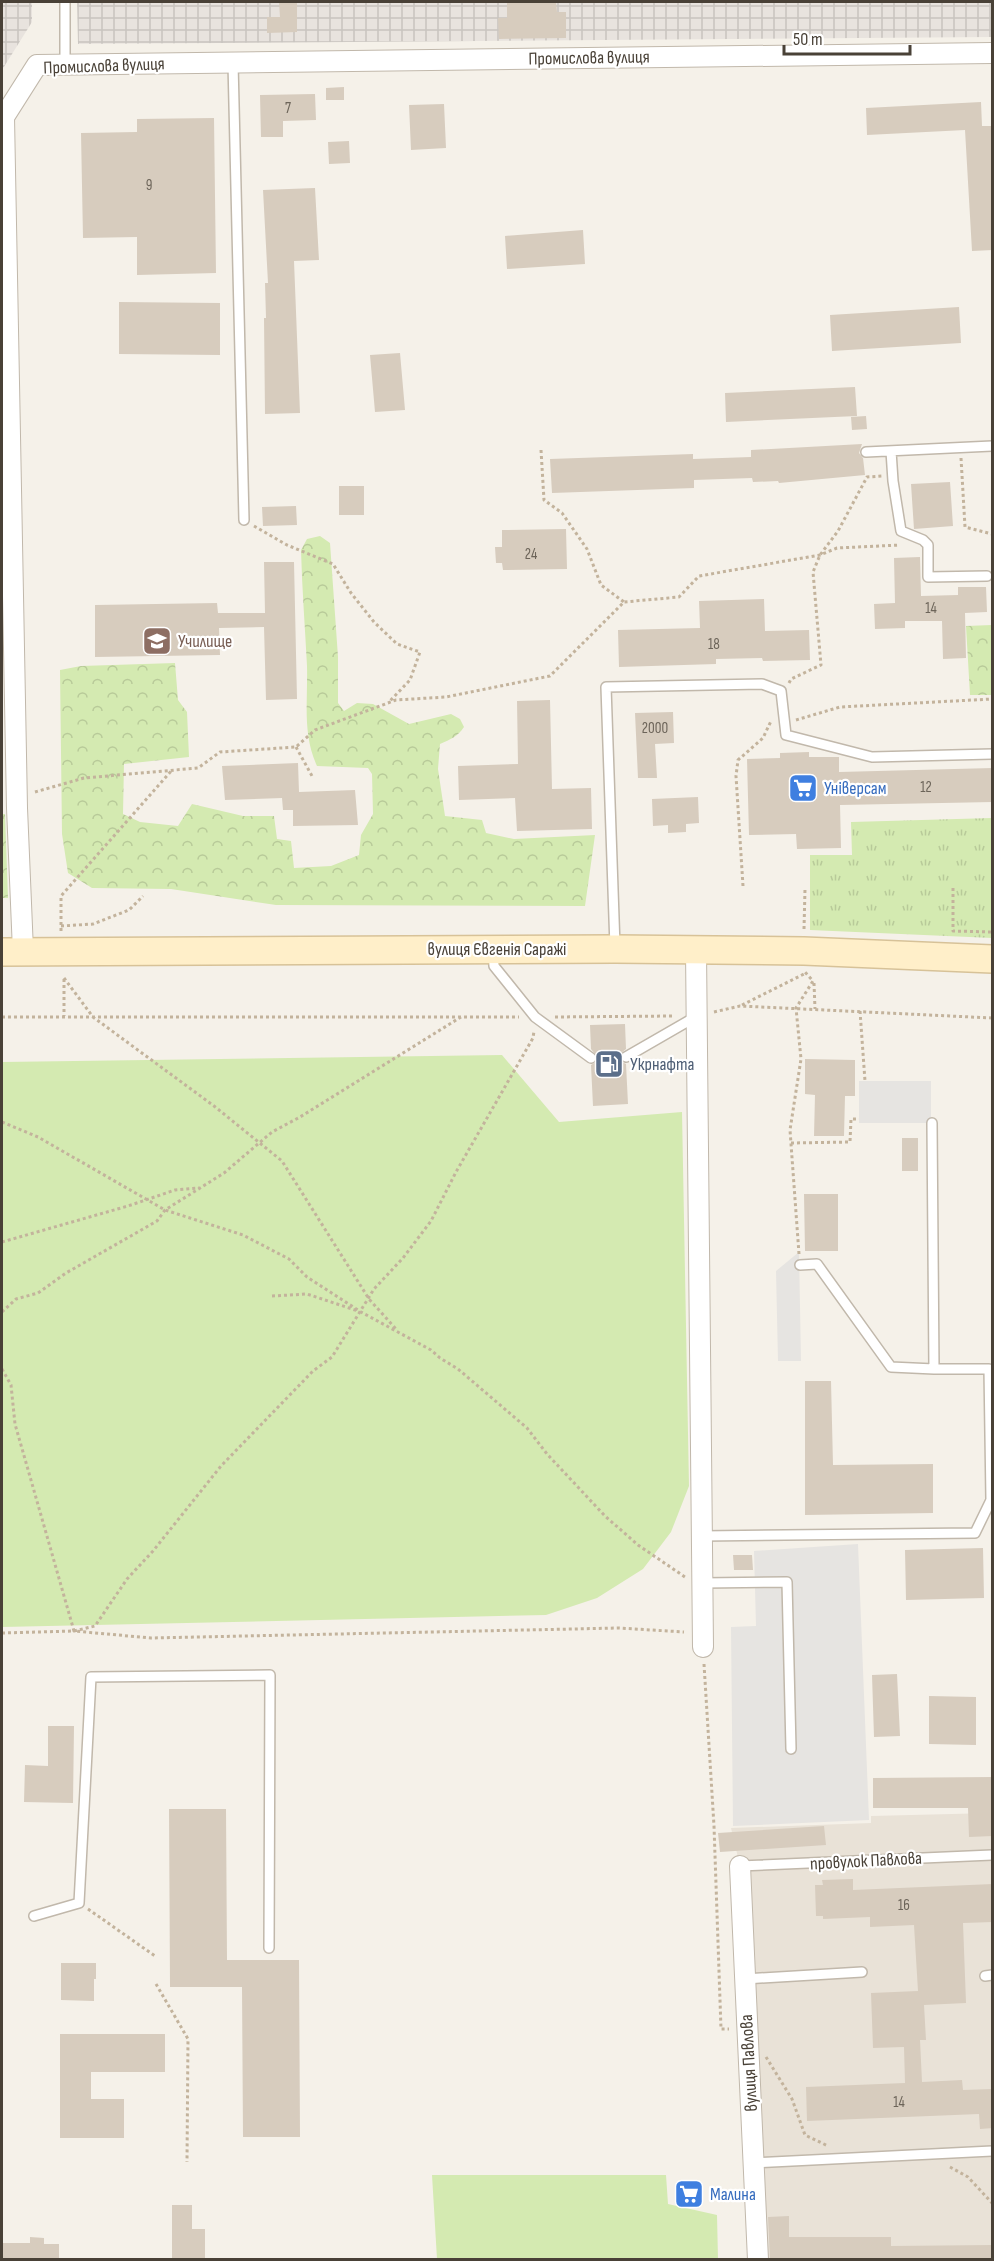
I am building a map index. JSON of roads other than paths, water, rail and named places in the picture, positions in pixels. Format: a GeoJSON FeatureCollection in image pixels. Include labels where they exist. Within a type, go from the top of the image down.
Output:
{"type":"FeatureCollection","features":[{"type":"Feature","properties":{"kind":"main road","name":"вулиця Євгенія Саражі"},"geometry":{"type":"LineString","coordinates":[[12,951],[615,949],[804,951],[993,959]]}},
{"type":"Feature","properties":{"kind":"street","name":"Промислова вулиця"},"geometry":{"type":"LineString","coordinates":[[12,951],[17,798],[4,117],[37,65],[993,53]]}},
{"type":"Feature","properties":{"kind":"street"},"geometry":{"type":"LineString","coordinates":[[696,950],[703,1640]]}},
{"type":"Feature","properties":{"kind":"street","name":"вулиця Павлова"},"geometry":{"type":"LineString","coordinates":[[740,1866],[758,2259]]}},
{"type":"Feature","properties":{"kind":"lane"},"geometry":{"type":"LineString","coordinates":[[65,2],[65,65]]}},
{"type":"Feature","properties":{"kind":"lane"},"geometry":{"type":"LineString","coordinates":[[233,63],[244,520]]}},
{"type":"Feature","properties":{"kind":"lane"},"geometry":{"type":"LineString","coordinates":[[866,452],[993,446]]}},
{"type":"Feature","properties":{"kind":"lane"},"geometry":{"type":"LineString","coordinates":[[891,451],[892,475],[901,531],[928,544],[928,577],[987,576]]}},
{"type":"Feature","properties":{"kind":"lane"},"geometry":{"type":"LineString","coordinates":[[615,949],[606,687],[762,684],[781,691],[786,735],[872,757],[993,754]]}},
{"type":"Feature","properties":{"kind":"lane"},"geometry":{"type":"LineString","coordinates":[[493,949],[494,966],[535,1017],[591,1058]]}},
{"type":"Feature","properties":{"kind":"lane"},"geometry":{"type":"LineString","coordinates":[[626,1057],[697,1016]]}},
{"type":"Feature","properties":{"kind":"lane"},"geometry":{"type":"LineString","coordinates":[[932,1123],[934,1370]]}},
{"type":"Feature","properties":{"kind":"lane"},"geometry":{"type":"LineString","coordinates":[[702,1536],[975,1533],[990,1500],[991,1369],[934,1370],[891,1367],[817,1264],[800,1265]]}},
{"type":"Feature","properties":{"kind":"lane"},"geometry":{"type":"LineString","coordinates":[[703,1586],[787,1582],[791,1749]]}},
{"type":"Feature","properties":{"kind":"lane"},"geometry":{"type":"LineString","coordinates":[[34,1916],[79,1903],[91,1677],[270,1675],[269,1948]]}},
{"type":"Feature","properties":{"kind":"lane","name":"провулок Павлова"},"geometry":{"type":"LineString","coordinates":[[740,1866],[993,1855]]}},
{"type":"Feature","properties":{"kind":"lane"},"geometry":{"type":"LineString","coordinates":[[745,1979],[862,1972]]}},
{"type":"Feature","properties":{"kind":"lane"},"geometry":{"type":"LineString","coordinates":[[753,2163],[993,2151]]}},
{"type":"Feature","properties":{"kind":"place","name":"Училище"},"geometry":{"type":"Point","coordinates":[157,641]}},
{"type":"Feature","properties":{"kind":"place","name":"Універсам"},"geometry":{"type":"Point","coordinates":[803,788]}},
{"type":"Feature","properties":{"kind":"place","name":"Укрнафта"},"geometry":{"type":"Point","coordinates":[609,1064]}},
{"type":"Feature","properties":{"kind":"place","name":"Малина"},"geometry":{"type":"Point","coordinates":[689,2194]}}]}
